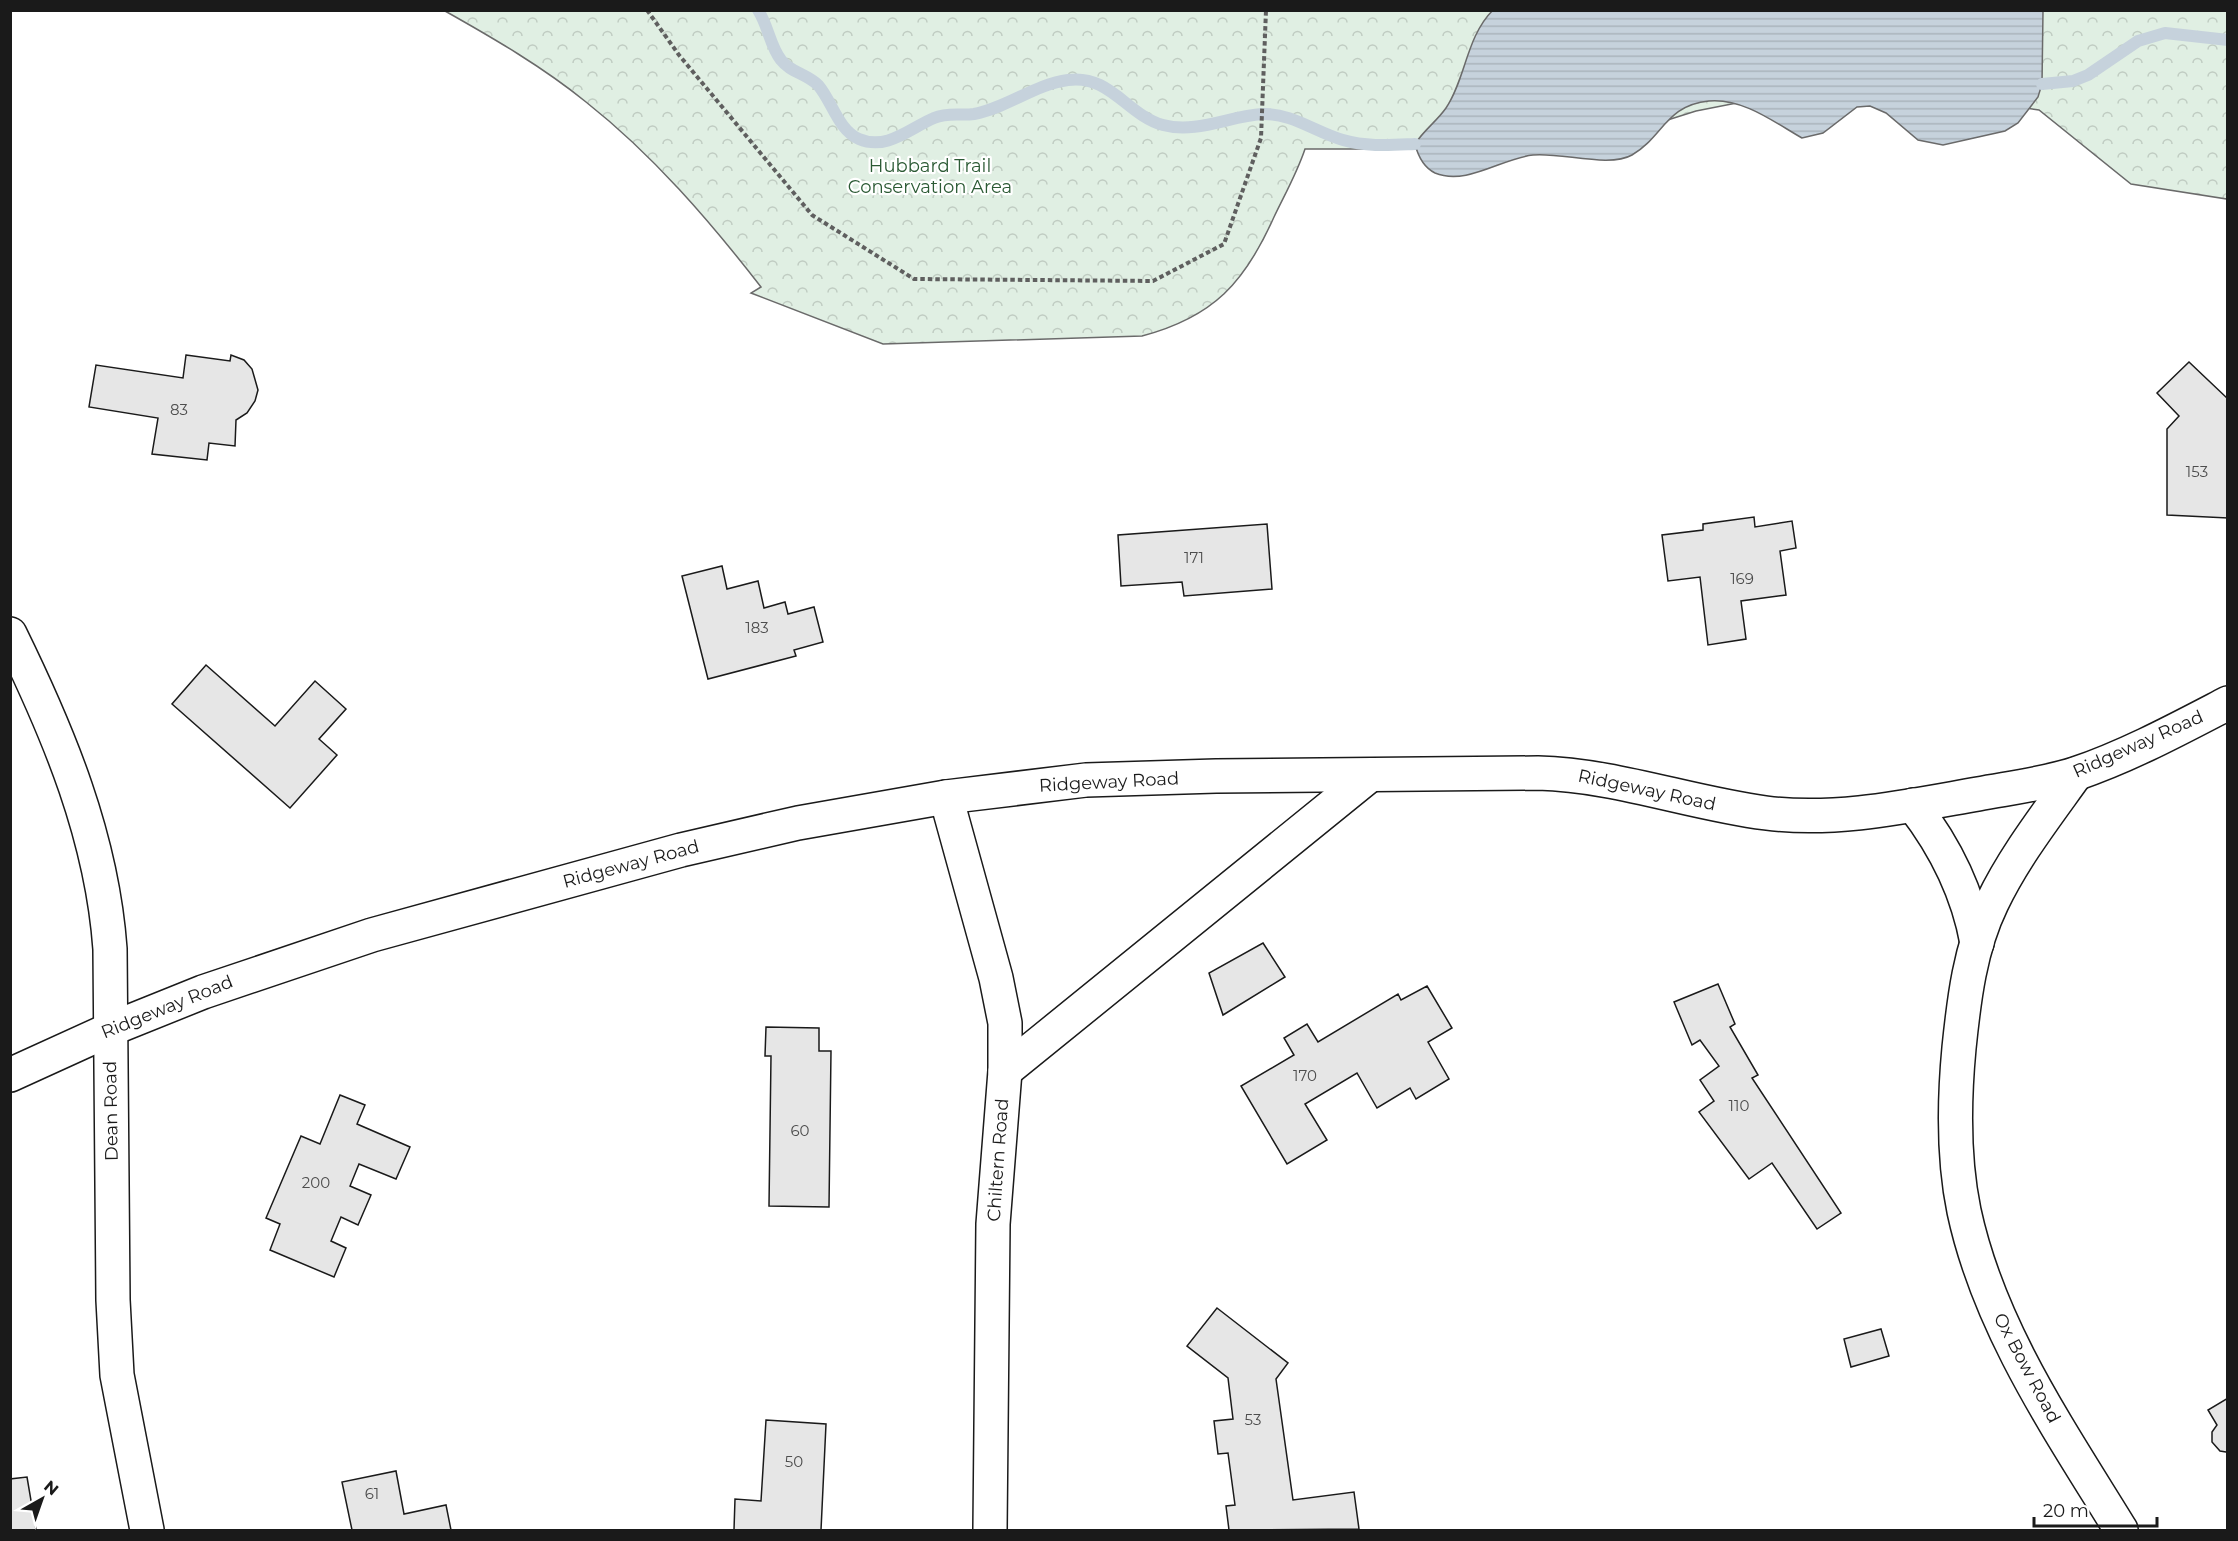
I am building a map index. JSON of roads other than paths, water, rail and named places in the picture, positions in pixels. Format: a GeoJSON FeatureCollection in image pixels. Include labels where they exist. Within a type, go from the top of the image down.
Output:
{"type":"FeatureCollection","features":[{"type":"Feature","properties":{"kind":"street","name":"Dean Road"},"geometry":{"type":"LineString","coordinates":[[10,634],[57,736],[93,844],[108,921],[113,1300],[117,1375],[147,1530]]}},
{"type":"Feature","properties":{"kind":"street","name":"Ridgeway Road"},"geometry":{"type":"LineString","coordinates":[[10,1075],[111,1029],[268,968],[422,920],[693,847],[798,823],[946,797],[1086,780],[1216,776],[1563,773],[1621,782],[1712,804],[1768,813],[1847,814],[1912,806],[2076,774],[2162,738],[2228,703]]}},
{"type":"Feature","properties":{"kind":"street","name":"Ox Bow Road"},"geometry":{"type":"LineString","coordinates":[[2076,774],[2012,866],[1991,904],[1977,943],[1964,999],[1956,1088],[1957,1149],[1964,1209],[1980,1270],[2003,1330],[2121,1530]]}},
{"type":"Feature","properties":{"kind":"street"},"geometry":{"type":"LineString","coordinates":[[1005,1071],[1370,776]]}},
{"type":"Feature","properties":{"kind":"street","name":"Chiltern Road"},"geometry":{"type":"LineString","coordinates":[[946,797],[996,978],[1005,1023],[1005,1071],[993,1224],[990,1530]]}},
{"type":"Feature","properties":{"kind":"street","name":"Ox Bow Road"},"geometry":{"type":"LineString","coordinates":[[1912,806],[1933,833],[1950,864],[1967,906],[1977,943]]}},
{"type":"Feature","properties":{"kind":"waterway"},"geometry":{"type":"LineString","coordinates":[[758,10],[781,60],[818,85],[846,129],[859,139],[869,142],[898,137],[939,116],[986,111],[1056,82],[1083,80],[1107,89],[1139,113],[1163,125],[1200,126],[1262,114],[1293,120],[1333,137],[1361,144],[1415,144]]}},
{"type":"Feature","properties":{"kind":"waterway"},"geometry":{"type":"LineString","coordinates":[[2042,84],[2073,81],[2088,75],[2138,41],[2165,33],[2228,40]]}},
{"type":"Feature","properties":{"kind":"park label","name":"Hubbard Trail Conservation Area"},"geometry":{"type":"Point","coordinates":[930,176]}}]}
